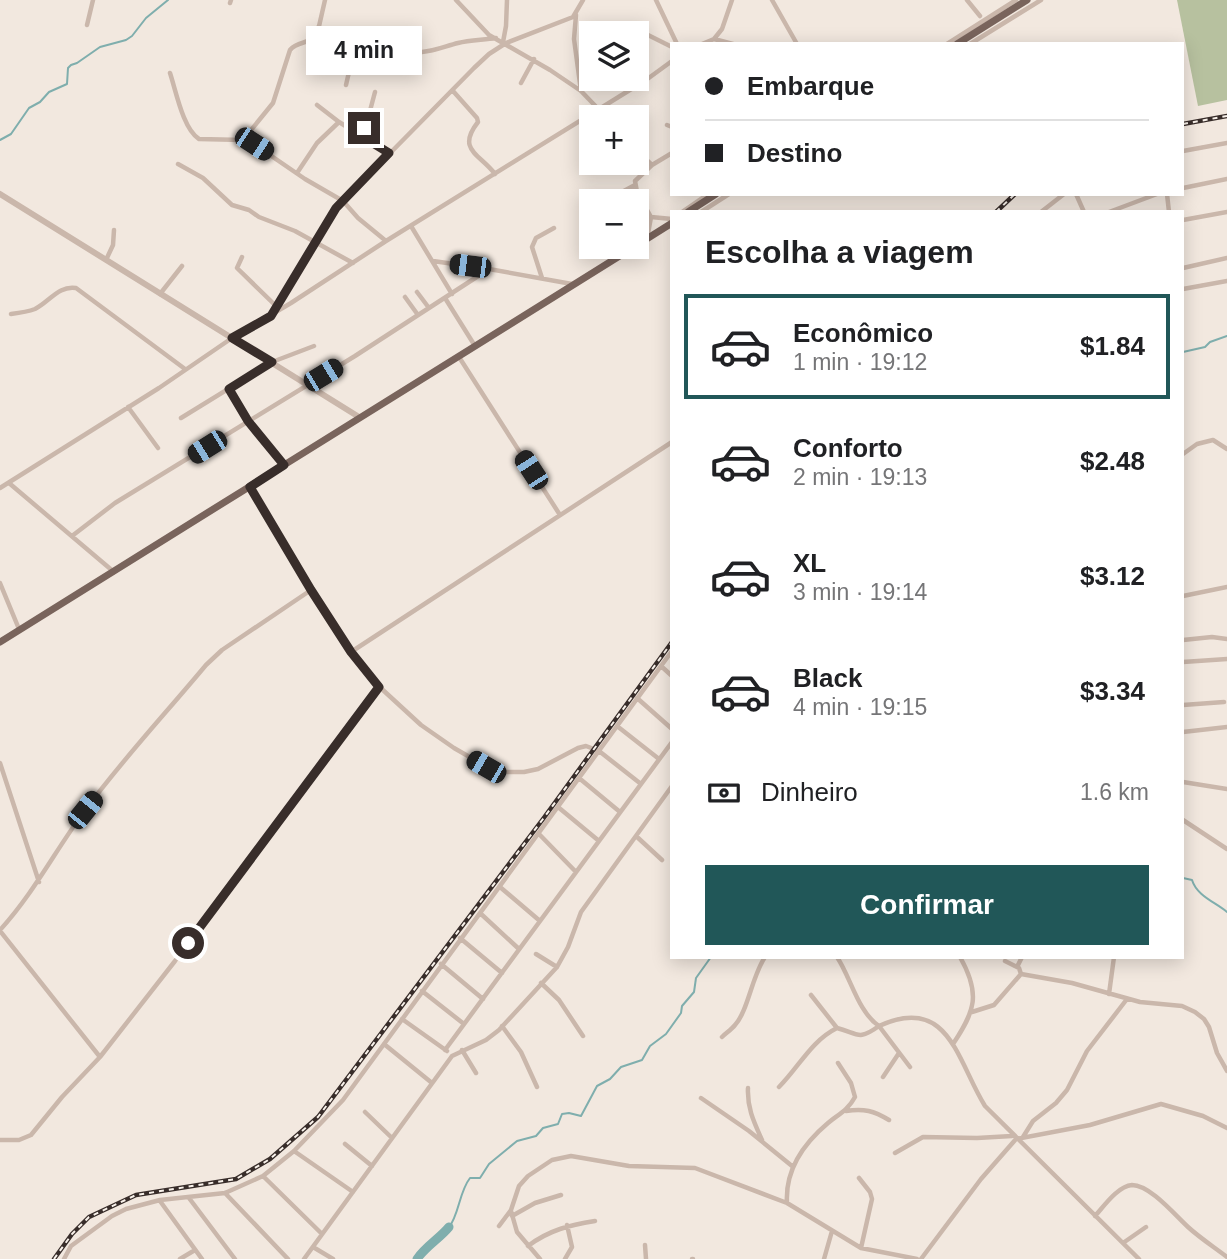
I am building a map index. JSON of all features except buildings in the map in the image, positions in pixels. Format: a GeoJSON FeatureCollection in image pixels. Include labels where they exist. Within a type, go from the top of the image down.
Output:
{"type":"FeatureCollection","features":[{"type":"Feature","properties":{"kind":"main road"},"geometry":{"type":"LineString","coordinates":[[960,42],[1027,0]]}},
{"type":"Feature","properties":{"kind":"main road"},"geometry":{"type":"LineString","coordinates":[[691,210],[713,196]]}},
{"type":"Feature","properties":{"kind":"main road"},"geometry":{"type":"LineString","coordinates":[[649,237],[670,224]]}},
{"type":"Feature","properties":{"kind":"main road"},"geometry":{"type":"LineString","coordinates":[[0,642],[614,259]]}},
{"type":"Feature","properties":{"kind":"street"},"geometry":{"type":"LineString","coordinates":[[87,25],[93,0]]}},
{"type":"Feature","properties":{"kind":"street"},"geometry":{"type":"LineString","coordinates":[[243,140],[273,103],[290,50],[295,44],[313,39],[317,35],[325,0]]}},
{"type":"Feature","properties":{"kind":"street"},"geometry":{"type":"LineString","coordinates":[[456,0],[473,20],[496,38],[534,59],[595,105]]}},
{"type":"Feature","properties":{"kind":"street"},"geometry":{"type":"LineString","coordinates":[[504,42],[507,0]]}},
{"type":"Feature","properties":{"kind":"street"},"geometry":{"type":"LineString","coordinates":[[581,92],[574,39],[576,15],[583,0]]}},
{"type":"Feature","properties":{"kind":"street"},"geometry":{"type":"LineString","coordinates":[[707,42],[715,39],[722,29],[732,0]]}},
{"type":"Feature","properties":{"kind":"street"},"geometry":{"type":"LineString","coordinates":[[772,0],[796,42]]}},
{"type":"Feature","properties":{"kind":"street"},"geometry":{"type":"LineString","coordinates":[[967,0],[980,16]]}},
{"type":"Feature","properties":{"kind":"street"},"geometry":{"type":"LineString","coordinates":[[950,42],[1016,0]]}},
{"type":"Feature","properties":{"kind":"street"},"geometry":{"type":"LineString","coordinates":[[973,42],[1041,0]]}},
{"type":"Feature","properties":{"kind":"street"},"geometry":{"type":"LineString","coordinates":[[658,1],[676,42]]}},
{"type":"Feature","properties":{"kind":"street"},"geometry":{"type":"LineString","coordinates":[[271,316],[314,242],[343,201],[489,54],[504,42],[576,15]]}},
{"type":"Feature","properties":{"kind":"street"},"geometry":{"type":"LineString","coordinates":[[317,28],[361,46],[420,52],[447,48],[457,43],[496,38]]}},
{"type":"Feature","properties":{"kind":"street"},"geometry":{"type":"LineString","coordinates":[[649,36],[670,46]]}},
{"type":"Feature","properties":{"kind":"street"},"geometry":{"type":"LineString","coordinates":[[715,39],[726,42]]}},
{"type":"Feature","properties":{"kind":"street"},"geometry":{"type":"LineString","coordinates":[[346,85],[352,59],[361,46]]}},
{"type":"Feature","properties":{"kind":"street"},"geometry":{"type":"LineString","coordinates":[[521,83],[534,59]]}},
{"type":"Feature","properties":{"kind":"street"},"geometry":{"type":"LineString","coordinates":[[605,105],[670,62]]}},
{"type":"Feature","properties":{"kind":"street"},"geometry":{"type":"LineString","coordinates":[[170,73],[191,133],[199,139],[243,140],[254,144],[343,201],[358,218],[386,241]]}},
{"type":"Feature","properties":{"kind":"street"},"geometry":{"type":"LineString","coordinates":[[453,91],[477,118],[478,122],[471,132],[471,153],[488,164],[495,174]]}},
{"type":"Feature","properties":{"kind":"street"},"geometry":{"type":"LineString","coordinates":[[363,137],[375,92]]}},
{"type":"Feature","properties":{"kind":"street"},"geometry":{"type":"LineString","coordinates":[[317,105],[389,153]]}},
{"type":"Feature","properties":{"kind":"street"},"geometry":{"type":"LineString","coordinates":[[297,173],[317,143],[339,122]]}},
{"type":"Feature","properties":{"kind":"street"},"geometry":{"type":"LineString","coordinates":[[0,488],[232,338],[579,122]]}},
{"type":"Feature","properties":{"kind":"street"},"geometry":{"type":"LineString","coordinates":[[1184,151],[1227,143]]}},
{"type":"Feature","properties":{"kind":"street"},"geometry":{"type":"LineString","coordinates":[[649,226],[651,217],[635,185],[637,177],[670,154]]}},
{"type":"Feature","properties":{"kind":"street"},"geometry":{"type":"LineString","coordinates":[[649,162],[652,165]]}},
{"type":"Feature","properties":{"kind":"street"},"geometry":{"type":"LineString","coordinates":[[178,164],[203,178],[232,205],[249,210],[353,262]]}},
{"type":"Feature","properties":{"kind":"street"},"geometry":{"type":"LineString","coordinates":[[1184,188],[1227,179]]}},
{"type":"Feature","properties":{"kind":"street"},"geometry":{"type":"LineString","coordinates":[[628,189],[635,185]]}},
{"type":"Feature","properties":{"kind":"street"},"geometry":{"type":"LineString","coordinates":[[0,194],[359,417]]}},
{"type":"Feature","properties":{"kind":"street"},"geometry":{"type":"LineString","coordinates":[[685,210],[705,196]]}},
{"type":"Feature","properties":{"kind":"street"},"geometry":{"type":"LineString","coordinates":[[704,210],[726,196]]}},
{"type":"Feature","properties":{"kind":"street"},"geometry":{"type":"LineString","coordinates":[[1048,209],[1062,196]]}},
{"type":"Feature","properties":{"kind":"street"},"geometry":{"type":"LineString","coordinates":[[1114,210],[1152,196]]}},
{"type":"Feature","properties":{"kind":"street"},"geometry":{"type":"LineString","coordinates":[[1184,220],[1227,212]]}},
{"type":"Feature","properties":{"kind":"street"},"geometry":{"type":"LineString","coordinates":[[651,217],[670,223]]}},
{"type":"Feature","properties":{"kind":"street"},"geometry":{"type":"LineString","coordinates":[[411,226],[452,295]]}},
{"type":"Feature","properties":{"kind":"street"},"geometry":{"type":"LineString","coordinates":[[542,278],[532,247],[536,238],[554,228]]}},
{"type":"Feature","properties":{"kind":"street"},"geometry":{"type":"LineString","coordinates":[[106,260],[113,245],[114,230]]}},
{"type":"Feature","properties":{"kind":"street"},"geometry":{"type":"LineString","coordinates":[[242,257],[237,268],[276,306]]}},
{"type":"Feature","properties":{"kind":"street"},"geometry":{"type":"LineString","coordinates":[[1184,268],[1227,258]]}},
{"type":"Feature","properties":{"kind":"street"},"geometry":{"type":"LineString","coordinates":[[433,261],[572,284]]}},
{"type":"Feature","properties":{"kind":"street"},"geometry":{"type":"LineString","coordinates":[[160,294],[181,266]]}},
{"type":"Feature","properties":{"kind":"street"},"geometry":{"type":"LineString","coordinates":[[72,536],[116,503],[452,295],[489,269]]}},
{"type":"Feature","properties":{"kind":"street"},"geometry":{"type":"LineString","coordinates":[[1184,289],[1227,281]]}},
{"type":"Feature","properties":{"kind":"street"},"geometry":{"type":"LineString","coordinates":[[11,314],[34,309],[50,300],[61,289],[76,288],[185,369]]}},
{"type":"Feature","properties":{"kind":"street"},"geometry":{"type":"LineString","coordinates":[[417,292],[429,308]]}},
{"type":"Feature","properties":{"kind":"street"},"geometry":{"type":"LineString","coordinates":[[405,297],[418,314]]}},
{"type":"Feature","properties":{"kind":"street"},"geometry":{"type":"LineString","coordinates":[[445,299],[475,346]]}},
{"type":"Feature","properties":{"kind":"street"},"geometry":{"type":"LineString","coordinates":[[181,418],[272,362],[314,346]]}},
{"type":"Feature","properties":{"kind":"street"},"geometry":{"type":"LineString","coordinates":[[459,356],[560,515]]}},
{"type":"Feature","properties":{"kind":"street"},"geometry":{"type":"LineString","coordinates":[[229,389],[248,421],[284,465]]}},
{"type":"Feature","properties":{"kind":"street"},"geometry":{"type":"LineString","coordinates":[[128,407],[158,448]]}},
{"type":"Feature","properties":{"kind":"street"},"geometry":{"type":"LineString","coordinates":[[1184,453],[1197,444],[1213,440],[1226,447]]}},
{"type":"Feature","properties":{"kind":"street"},"geometry":{"type":"LineString","coordinates":[[351,652],[670,443]]}},
{"type":"Feature","properties":{"kind":"street"},"geometry":{"type":"LineString","coordinates":[[9,482],[114,572]]}},
{"type":"Feature","properties":{"kind":"street"},"geometry":{"type":"LineString","coordinates":[[250,487],[351,652],[379,687],[421,725],[486,767],[505,772],[524,772],[538,769],[586,746],[599,751],[641,784]]}},
{"type":"Feature","properties":{"kind":"street"},"geometry":{"type":"LineString","coordinates":[[0,583],[20,630]]}},
{"type":"Feature","properties":{"kind":"street"},"geometry":{"type":"LineString","coordinates":[[1184,596],[1227,587]]}},
{"type":"Feature","properties":{"kind":"street"},"geometry":{"type":"LineString","coordinates":[[100,1057],[0,930],[19,909],[85,810],[206,666],[222,650],[311,590]]}},
{"type":"Feature","properties":{"kind":"street"},"geometry":{"type":"LineString","coordinates":[[1184,640],[1212,637],[1227,639]]}},
{"type":"Feature","properties":{"kind":"street"},"geometry":{"type":"LineString","coordinates":[[64,1259],[71,1246],[126,1209],[160,1200],[225,1193],[263,1176],[294,1151],[343,1100],[670,654]]}},
{"type":"Feature","properties":{"kind":"street"},"geometry":{"type":"LineString","coordinates":[[1184,662],[1227,659]]}},
{"type":"Feature","properties":{"kind":"street"},"geometry":{"type":"LineString","coordinates":[[661,666],[670,674]]}},
{"type":"Feature","properties":{"kind":"street"},"geometry":{"type":"LineString","coordinates":[[0,1140],[19,1140],[31,1135],[100,1057],[169,971],[379,687]]}},
{"type":"Feature","properties":{"kind":"street"},"geometry":{"type":"LineString","coordinates":[[637,698],[670,727]]}},
{"type":"Feature","properties":{"kind":"street"},"geometry":{"type":"LineString","coordinates":[[1184,705],[1224,702]]}},
{"type":"Feature","properties":{"kind":"street"},"geometry":{"type":"LineString","coordinates":[[617,726],[659,759]]}},
{"type":"Feature","properties":{"kind":"street"},"geometry":{"type":"LineString","coordinates":[[1184,732],[1227,727]]}},
{"type":"Feature","properties":{"kind":"street"},"geometry":{"type":"LineString","coordinates":[[445,1050],[670,745]]}},
{"type":"Feature","properties":{"kind":"street"},"geometry":{"type":"LineString","coordinates":[[0,763],[38,882]]}},
{"type":"Feature","properties":{"kind":"street"},"geometry":{"type":"LineString","coordinates":[[579,778],[620,812]]}},
{"type":"Feature","properties":{"kind":"street"},"geometry":{"type":"LineString","coordinates":[[1184,782],[1227,789]]}},
{"type":"Feature","properties":{"kind":"street"},"geometry":{"type":"LineString","coordinates":[[0,788],[7,784]]}},
{"type":"Feature","properties":{"kind":"street"},"geometry":{"type":"LineString","coordinates":[[304,1259],[452,1056],[486,1040],[557,967],[581,912],[670,789]]}},
{"type":"Feature","properties":{"kind":"street"},"geometry":{"type":"LineString","coordinates":[[558,807],[599,841]]}},
{"type":"Feature","properties":{"kind":"street"},"geometry":{"type":"LineString","coordinates":[[1184,821],[1227,849]]}},
{"type":"Feature","properties":{"kind":"street"},"geometry":{"type":"LineString","coordinates":[[539,834],[576,872]]}},
{"type":"Feature","properties":{"kind":"street"},"geometry":{"type":"LineString","coordinates":[[636,836],[662,860]]}},
{"type":"Feature","properties":{"kind":"street"},"geometry":{"type":"LineString","coordinates":[[500,887],[540,921]]}},
{"type":"Feature","properties":{"kind":"street"},"geometry":{"type":"LineString","coordinates":[[480,913],[519,950]]}},
{"type":"Feature","properties":{"kind":"street"},"geometry":{"type":"LineString","coordinates":[[460,938],[502,973]]}},
{"type":"Feature","properties":{"kind":"street"},"geometry":{"type":"LineString","coordinates":[[536,954],[557,967]]}},
{"type":"Feature","properties":{"kind":"street"},"geometry":{"type":"LineString","coordinates":[[722,1037],[735,1026],[740,1017],[764,959]]}},
{"type":"Feature","properties":{"kind":"street"},"geometry":{"type":"LineString","coordinates":[[838,959],[866,1013],[911,1067]]}},
{"type":"Feature","properties":{"kind":"street"},"geometry":{"type":"LineString","coordinates":[[953,1044],[972,1012],[969,978],[961,959]]}},
{"type":"Feature","properties":{"kind":"street"},"geometry":{"type":"LineString","coordinates":[[1017,967],[1021,959]]}},
{"type":"Feature","properties":{"kind":"street"},"geometry":{"type":"LineString","coordinates":[[1109,994],[1114,959]]}},
{"type":"Feature","properties":{"kind":"street"},"geometry":{"type":"LineString","coordinates":[[1006,961],[1017,967],[1021,974]]}},
{"type":"Feature","properties":{"kind":"street"},"geometry":{"type":"LineString","coordinates":[[441,964],[483,999]]}},
{"type":"Feature","properties":{"kind":"street"},"geometry":{"type":"LineString","coordinates":[[972,1012],[994,1005],[1021,974]]}},
{"type":"Feature","properties":{"kind":"street"},"geometry":{"type":"LineString","coordinates":[[1021,974],[1072,983],[1127,999],[1182,1006],[1195,1012],[1209,1027],[1217,1053],[1227,1071]]}},
{"type":"Feature","properties":{"kind":"street"},"geometry":{"type":"LineString","coordinates":[[541,983],[564,1006],[583,1036]]}},
{"type":"Feature","properties":{"kind":"street"},"geometry":{"type":"LineString","coordinates":[[422,991],[464,1024]]}},
{"type":"Feature","properties":{"kind":"street"},"geometry":{"type":"LineString","coordinates":[[811,995],[837,1028],[856,1036],[863,1036],[890,1021],[914,1017],[932,1021],[953,1044],[972,1086],[985,1106],[1014,1138],[1139,1259]]}},
{"type":"Feature","properties":{"kind":"street"},"geometry":{"type":"LineString","coordinates":[[1022,1137],[1033,1121],[1056,1103],[1067,1090],[1087,1051],[1127,999]]}},
{"type":"Feature","properties":{"kind":"street"},"geometry":{"type":"LineString","coordinates":[[402,1019],[452,1056]]}},
{"type":"Feature","properties":{"kind":"street"},"geometry":{"type":"LineString","coordinates":[[502,1026],[521,1052],[537,1087]]}},
{"type":"Feature","properties":{"kind":"street"},"geometry":{"type":"LineString","coordinates":[[779,1087],[811,1046],[837,1028]]}},
{"type":"Feature","properties":{"kind":"street"},"geometry":{"type":"LineString","coordinates":[[384,1044],[433,1083]]}},
{"type":"Feature","properties":{"kind":"street"},"geometry":{"type":"LineString","coordinates":[[462,1050],[476,1073]]}},
{"type":"Feature","properties":{"kind":"street"},"geometry":{"type":"LineString","coordinates":[[883,1077],[899,1053]]}},
{"type":"Feature","properties":{"kind":"street"},"geometry":{"type":"LineString","coordinates":[[787,1203],[786,1191],[792,1166],[813,1137],[845,1111],[855,1097],[838,1063]]}},
{"type":"Feature","properties":{"kind":"street"},"geometry":{"type":"LineString","coordinates":[[748,1088],[750,1114],[764,1142]]}},
{"type":"Feature","properties":{"kind":"street"},"geometry":{"type":"LineString","coordinates":[[701,1098],[764,1142],[792,1166]]}},
{"type":"Feature","properties":{"kind":"street"},"geometry":{"type":"LineString","coordinates":[[895,1153],[923,1138],[1022,1137],[1090,1125],[1161,1104],[1203,1116],[1227,1128]]}},
{"type":"Feature","properties":{"kind":"street"},"geometry":{"type":"LineString","coordinates":[[845,1111],[871,1110],[889,1121]]}},
{"type":"Feature","properties":{"kind":"street"},"geometry":{"type":"LineString","coordinates":[[365,1112],[392,1138]]}},
{"type":"Feature","properties":{"kind":"street"},"geometry":{"type":"LineString","coordinates":[[540,1259],[517,1232],[512,1213],[519,1186],[535,1170],[560,1156],[642,1167],[695,1168],[787,1203],[861,1248],[919,1259],[1014,1138]]}},
{"type":"Feature","properties":{"kind":"street"},"geometry":{"type":"LineString","coordinates":[[345,1144],[372,1166]]}},
{"type":"Feature","properties":{"kind":"street"},"geometry":{"type":"LineString","coordinates":[[294,1151],[353,1192]]}},
{"type":"Feature","properties":{"kind":"street"},"geometry":{"type":"LineString","coordinates":[[263,1176],[322,1234]]}},
{"type":"Feature","properties":{"kind":"street"},"geometry":{"type":"LineString","coordinates":[[859,1178],[872,1199],[861,1248]]}},
{"type":"Feature","properties":{"kind":"street"},"geometry":{"type":"LineString","coordinates":[[1095,1216],[1121,1190],[1131,1185],[1141,1187],[1227,1257]]}},
{"type":"Feature","properties":{"kind":"street"},"geometry":{"type":"LineString","coordinates":[[225,1193],[288,1259]]}},
{"type":"Feature","properties":{"kind":"street"},"geometry":{"type":"LineString","coordinates":[[499,1226],[512,1213],[561,1195]]}},
{"type":"Feature","properties":{"kind":"street"},"geometry":{"type":"LineString","coordinates":[[189,1198],[235,1259]]}},
{"type":"Feature","properties":{"kind":"street"},"geometry":{"type":"LineString","coordinates":[[160,1200],[202,1259]]}},
{"type":"Feature","properties":{"kind":"street"},"geometry":{"type":"LineString","coordinates":[[528,1246],[540,1236],[567,1225],[595,1221]]}},
{"type":"Feature","properties":{"kind":"street"},"geometry":{"type":"LineString","coordinates":[[565,1259],[572,1247],[567,1225]]}},
{"type":"Feature","properties":{"kind":"street"},"geometry":{"type":"LineString","coordinates":[[1123,1243],[1146,1227]]}},
{"type":"Feature","properties":{"kind":"street"},"geometry":{"type":"LineString","coordinates":[[824,1259],[832,1231]]}},
{"type":"Feature","properties":{"kind":"street"},"geometry":{"type":"LineString","coordinates":[[645,1245],[646,1259]]}},
{"type":"Feature","properties":{"kind":"street"},"geometry":{"type":"LineString","coordinates":[[313,1247],[332,1259]]}},
{"type":"Feature","properties":{"kind":"street"},"geometry":{"type":"LineString","coordinates":[[180,1259],[195,1250]]}},
{"type":"Feature","properties":{"kind":"green space"},"geometry":{"type":"Polygon","coordinates":[[[1177,0],[1227,0],[1227,100],[1198,106],[1177,0]]]}},
{"type":"Feature","properties":{"kind":"waterway"},"geometry":{"type":"LineString","coordinates":[[0,140],[11,134],[29,108],[40,102],[49,92],[67,84],[68,68],[71,65],[100,47],[132,36],[146,18],[168,0]]}},
{"type":"Feature","properties":{"kind":"waterway"},"geometry":{"type":"LineString","coordinates":[[1184,352],[1205,347],[1210,342],[1227,336]]}},
{"type":"Feature","properties":{"kind":"waterway"},"geometry":{"type":"LineString","coordinates":[[1184,878],[1192,880],[1202,895],[1227,912]]}},
{"type":"Feature","properties":{"kind":"waterway"},"geometry":{"type":"LineString","coordinates":[[449,1227],[470,1178],[480,1178],[489,1164],[517,1141],[536,1136],[543,1128],[558,1124],[562,1114],[581,1116],[597,1086],[610,1079],[621,1067],[642,1060],[650,1046],[666,1034],[681,1013],[682,1006],[694,992],[696,978],[710,959]]}},
{"type":"Feature","properties":{"kind":"waterway"},"geometry":{"type":"LineString","coordinates":[[417,1259],[449,1227]]}},
{"type":"Feature","properties":{"kind":"railway"},"geometry":{"type":"LineString","coordinates":[[1184,124],[1227,116]]}},
{"type":"Feature","properties":{"kind":"railway"},"geometry":{"type":"LineString","coordinates":[[998,210],[1013,196]]}},
{"type":"Feature","properties":{"kind":"railway"},"geometry":{"type":"LineString","coordinates":[[54,1259],[72,1234],[89,1217],[136,1195],[236,1179],[270,1159],[318,1117],[543,819],[670,645]]}},
{"type":"Feature","properties":{"kind":"route"},"geometry":{"type":"LineString","coordinates":[[188,943],[379,687],[351,652],[311,590],[250,487],[284,465],[248,421],[229,389],[272,362],[232,338],[271,316],[336,208],[389,153],[363,137],[364,128]]}}]}
